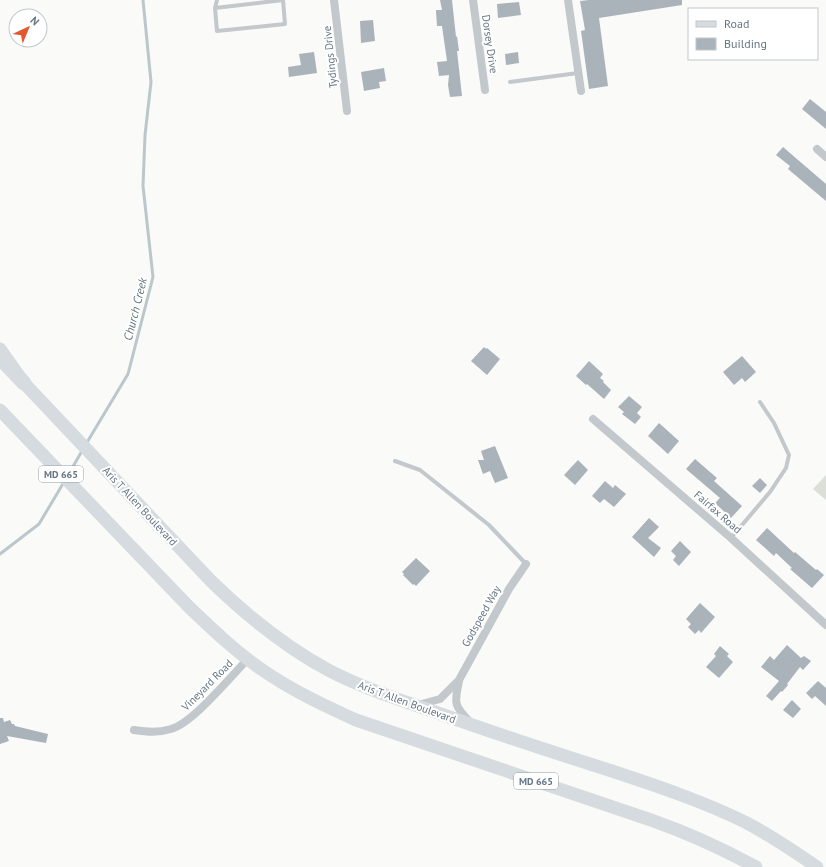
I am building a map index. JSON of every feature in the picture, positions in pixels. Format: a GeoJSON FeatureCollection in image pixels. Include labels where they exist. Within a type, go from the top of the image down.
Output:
{"type":"FeatureCollection","features":[{"type":"Feature","properties":{"kind":"highway","name":"Aris T Allen Boulevard"},"geometry":{"type":"LineString","coordinates":[[0,358],[28,387]]}},
{"type":"Feature","properties":{"kind":"main road"},"geometry":{"type":"LineString","coordinates":[[0,350],[28,387]]}},
{"type":"Feature","properties":{"kind":"main road","name":"Aris T Allen Boulevard"},"geometry":{"type":"LineString","coordinates":[[28,387],[211,581],[264,629],[298,652],[330,671],[370,690],[661,788],[709,806],[745,822],[779,841],[817,867]]}},
{"type":"Feature","properties":{"kind":"main road","name":"MD 665"},"geometry":{"type":"LineString","coordinates":[[0,410],[218,635],[280,682],[314,701],[356,720],[666,825],[714,845],[756,867]]}},
{"type":"Feature","properties":{"kind":"street","name":"Tydings Drive"},"geometry":{"type":"LineString","coordinates":[[334,0],[347,111]]}},
{"type":"Feature","properties":{"kind":"street","name":"Dorsey Drive"},"geometry":{"type":"LineString","coordinates":[[473,0],[485,90]]}},
{"type":"Feature","properties":{"kind":"street"},"geometry":{"type":"LineString","coordinates":[[568,0],[581,91]]}},
{"type":"Feature","properties":{"kind":"street"},"geometry":{"type":"LineString","coordinates":[[816,149],[826,157]]}},
{"type":"Feature","properties":{"kind":"street","name":"Fairfax Road"},"geometry":{"type":"LineString","coordinates":[[593,419],[731,538],[826,625]]}},
{"type":"Feature","properties":{"kind":"street","name":"Godspeed Way"},"geometry":{"type":"LineString","coordinates":[[474,726],[461,712],[456,703],[455,697],[459,680],[509,590],[526,564]]}},
{"type":"Feature","properties":{"kind":"street","name":"Vineyard Road"},"geometry":{"type":"LineString","coordinates":[[134,730],[154,733],[172,729],[184,723],[197,713],[248,659]]}},
{"type":"Feature","properties":{"kind":"street","name":"Godspeed Way"},"geometry":{"type":"LineString","coordinates":[[416,705],[440,699],[459,680]]}},
{"type":"Feature","properties":{"kind":"lane"},"geometry":{"type":"LineString","coordinates":[[215,8],[283,0],[285,24],[217,31],[215,8],[216,0]]}},
{"type":"Feature","properties":{"kind":"lane"},"geometry":{"type":"LineString","coordinates":[[510,82],[578,73]]}},
{"type":"Feature","properties":{"kind":"lane"},"geometry":{"type":"LineString","coordinates":[[731,538],[770,492],[786,468],[788,455],[774,423],[760,402]]}},
{"type":"Feature","properties":{"kind":"lane"},"geometry":{"type":"LineString","coordinates":[[396,461],[420,470],[489,525],[526,564]]}},
{"type":"Feature","properties":{"kind":"shaded area"},"geometry":{"type":"Polygon","coordinates":[[[826,475],[826,500],[813,489],[826,475]]]}},
{"type":"Feature","properties":{"kind":"building"},"geometry":{"type":"Polygon","coordinates":[[[440,0],[452,0],[459,51],[457,51],[462,96],[450,97],[448,85],[449,75],[439,76],[437,62],[447,61],[442,26],[437,26],[436,10],[442,10],[440,0]]]}},
{"type":"Feature","properties":{"kind":"building"},"geometry":{"type":"Polygon","coordinates":[[[682,0],[682,5],[599,18],[608,86],[589,89],[581,31],[585,30],[580,1],[682,0]]]}},
{"type":"Feature","properties":{"kind":"building"},"geometry":{"type":"Polygon","coordinates":[[[519,2],[521,15],[498,18],[497,4],[519,2]]]}},
{"type":"Feature","properties":{"kind":"building"},"geometry":{"type":"Polygon","coordinates":[[[373,20],[375,41],[361,43],[360,21],[373,20]]]}},
{"type":"Feature","properties":{"kind":"building"},"geometry":{"type":"Polygon","coordinates":[[[314,52],[317,73],[289,77],[288,67],[301,65],[299,54],[314,52]]]}},
{"type":"Feature","properties":{"kind":"building"},"geometry":{"type":"Polygon","coordinates":[[[518,52],[519,63],[506,65],[505,54],[518,52]]]}},
{"type":"Feature","properties":{"kind":"building"},"geometry":{"type":"Polygon","coordinates":[[[384,68],[386,81],[379,82],[380,88],[364,91],[361,72],[384,68]]]}},
{"type":"Feature","properties":{"kind":"building"},"geometry":{"type":"Polygon","coordinates":[[[810,99],[826,112],[826,129],[802,109],[810,99]]]}},
{"type":"Feature","properties":{"kind":"building"},"geometry":{"type":"Polygon","coordinates":[[[783,147],[826,184],[826,201],[788,169],[790,166],[776,155],[783,147]]]}},
{"type":"Feature","properties":{"kind":"building"},"geometry":{"type":"Polygon","coordinates":[[[484,347],[500,359],[487,375],[471,361],[484,347]]]}},
{"type":"Feature","properties":{"kind":"building"},"geometry":{"type":"Polygon","coordinates":[[[742,356],[756,372],[745,382],[742,378],[734,385],[723,372],[742,356]]]}},
{"type":"Feature","properties":{"kind":"building"},"geometry":{"type":"Polygon","coordinates":[[[589,361],[603,374],[600,378],[611,390],[604,399],[576,376],[589,361]]]}},
{"type":"Feature","properties":{"kind":"building"},"geometry":{"type":"Polygon","coordinates":[[[629,396],[642,407],[637,413],[641,417],[635,424],[622,414],[624,412],[618,407],[629,396]]]}},
{"type":"Feature","properties":{"kind":"building"},"geometry":{"type":"Polygon","coordinates":[[[659,423],[679,441],[668,454],[648,436],[659,423]]]}},
{"type":"Feature","properties":{"kind":"building"},"geometry":{"type":"Polygon","coordinates":[[[495,446],[508,478],[495,483],[490,471],[483,474],[478,460],[484,460],[481,451],[495,446]]]}},
{"type":"Feature","properties":{"kind":"building"},"geometry":{"type":"Polygon","coordinates":[[[695,459],[717,478],[714,481],[742,506],[731,518],[715,503],[720,498],[686,469],[695,459]]]}},
{"type":"Feature","properties":{"kind":"building"},"geometry":{"type":"Polygon","coordinates":[[[578,460],[588,470],[575,485],[564,475],[578,460]]]}},
{"type":"Feature","properties":{"kind":"building"},"geometry":{"type":"Polygon","coordinates":[[[760,478],[767,485],[760,493],[752,486],[760,478]]]}},
{"type":"Feature","properties":{"kind":"building"},"geometry":{"type":"Polygon","coordinates":[[[605,481],[613,488],[615,485],[626,494],[614,507],[604,499],[600,503],[592,496],[605,481]]]}},
{"type":"Feature","properties":{"kind":"building"},"geometry":{"type":"Polygon","coordinates":[[[649,518],[659,527],[648,538],[661,548],[654,557],[632,537],[649,518]]]}},
{"type":"Feature","properties":{"kind":"building"},"geometry":{"type":"Polygon","coordinates":[[[767,528],[794,553],[795,552],[824,575],[812,588],[790,569],[792,568],[776,553],[774,556],[756,540],[767,528]]]}},
{"type":"Feature","properties":{"kind":"building"},"geometry":{"type":"Polygon","coordinates":[[[680,541],[691,552],[679,566],[673,560],[676,556],[671,551],[680,541]]]}},
{"type":"Feature","properties":{"kind":"building"},"geometry":{"type":"Polygon","coordinates":[[[416,558],[430,571],[416,586],[403,575],[404,574],[402,572],[416,558]]]}},
{"type":"Feature","properties":{"kind":"building"},"geometry":{"type":"Polygon","coordinates":[[[700,603],[715,617],[701,633],[699,630],[695,634],[688,627],[691,624],[686,619],[700,603]]]}},
{"type":"Feature","properties":{"kind":"building"},"geometry":{"type":"Polygon","coordinates":[[[787,645],[801,658],[804,656],[811,661],[803,670],[800,667],[787,684],[788,685],[772,701],[766,696],[779,681],[761,667],[770,656],[774,660],[787,645]]]}},
{"type":"Feature","properties":{"kind":"building"},"geometry":{"type":"Polygon","coordinates":[[[720,646],[729,654],[727,656],[733,662],[719,678],[706,667],[716,656],[714,654],[720,646]]]}},
{"type":"Feature","properties":{"kind":"building"},"geometry":{"type":"Polygon","coordinates":[[[818,681],[826,688],[826,706],[815,696],[812,699],[806,693],[818,681]]]}},
{"type":"Feature","properties":{"kind":"building"},"geometry":{"type":"Polygon","coordinates":[[[792,700],[801,709],[793,718],[783,710],[792,700]]]}},
{"type":"Feature","properties":{"kind":"building"},"geometry":{"type":"Polygon","coordinates":[[[0,718],[3,718],[4,722],[10,720],[15,726],[48,734],[46,743],[7,736],[9,741],[0,744],[0,718]]]}},
{"type":"Feature","properties":{"kind":"waterway","name":"Church Creek"},"geometry":{"type":"LineString","coordinates":[[86,444],[128,374],[153,277],[143,186],[145,135],[151,82],[143,0]]}},
{"type":"Feature","properties":{"kind":"waterway","name":"Church Creek"},"geometry":{"type":"LineString","coordinates":[[68,475],[82,451]]}},
{"type":"Feature","properties":{"kind":"waterway","name":"Church Creek"},"geometry":{"type":"LineString","coordinates":[[0,554],[39,524],[64,482]]}}]}
